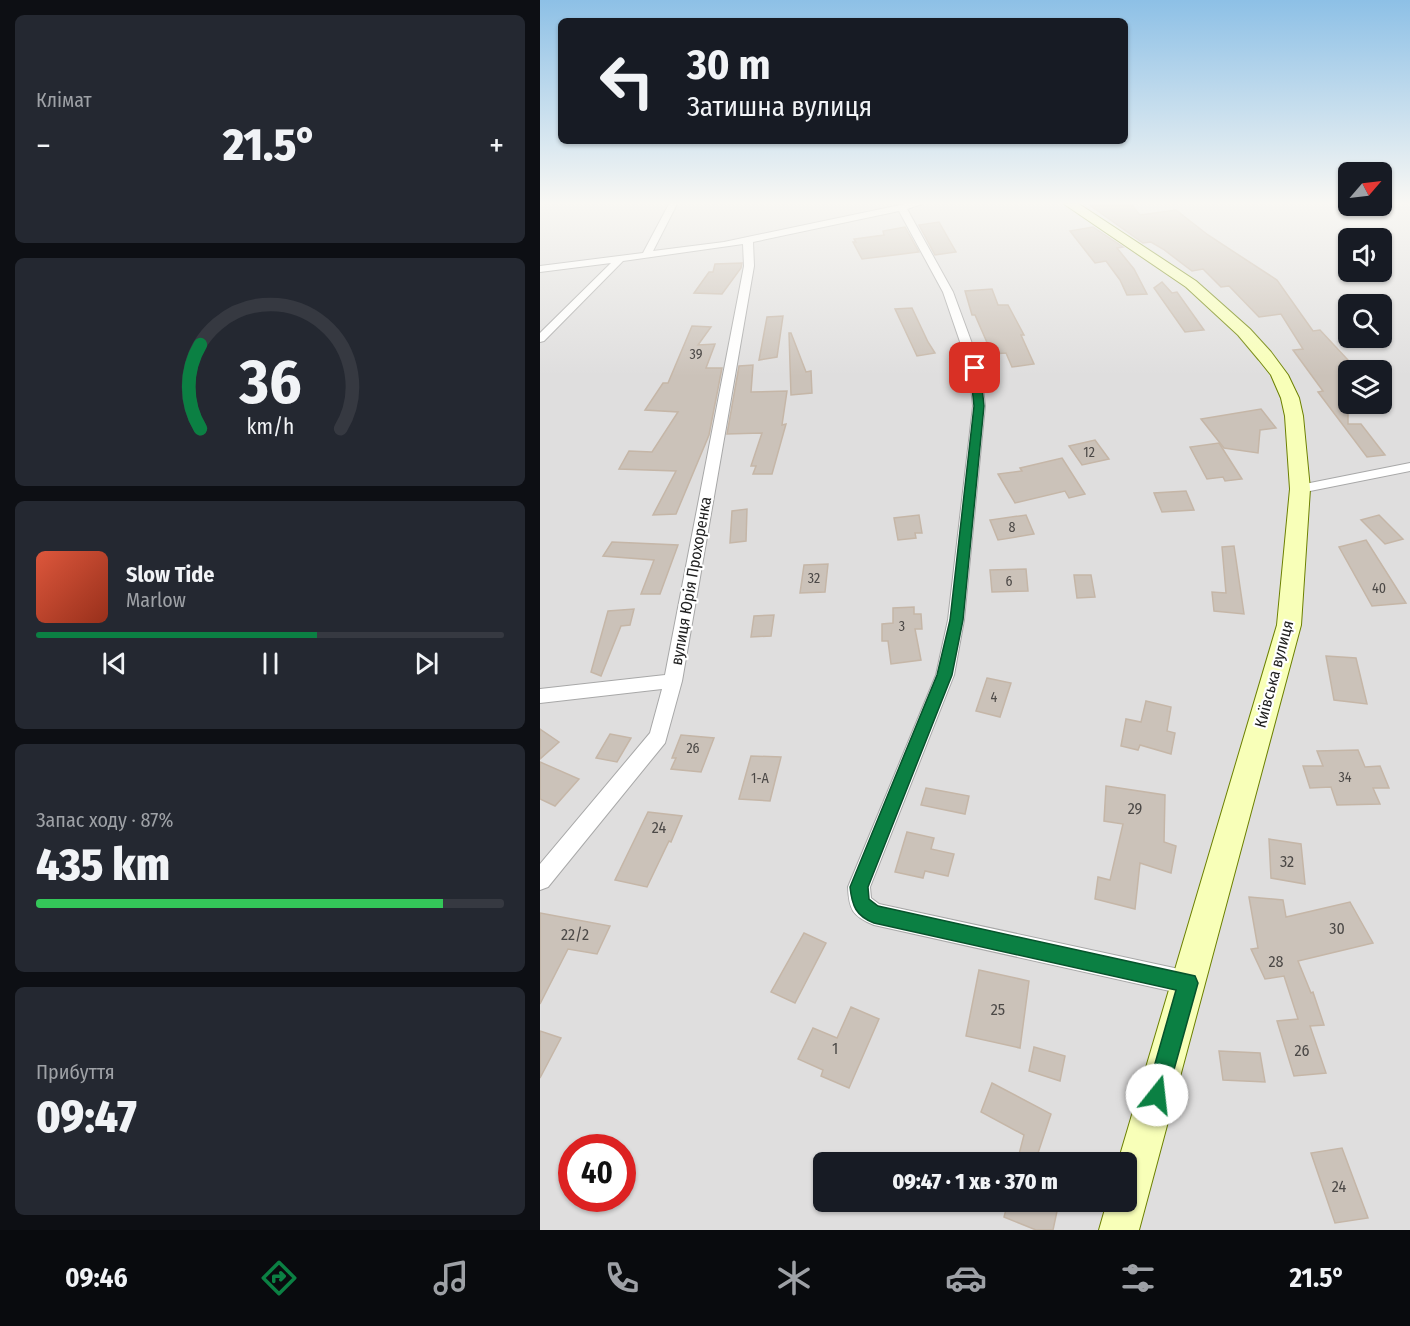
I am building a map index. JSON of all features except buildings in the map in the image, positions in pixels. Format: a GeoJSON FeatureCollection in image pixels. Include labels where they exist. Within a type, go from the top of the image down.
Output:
{"type":"FeatureCollection","features":[{"type":"Feature","properties":{"kind":"street"},"geometry":{"type":"LineString","coordinates":[[540,269],[601,261]]}},
{"type":"Feature","properties":{"kind":"street"},"geometry":{"type":"LineString","coordinates":[[540,339],[618,261]]}},
{"type":"Feature","properties":{"kind":"street","name":"вулиця Юрія Прохоренка"},"geometry":{"type":"LineString","coordinates":[[540,880],[658,737],[673,681],[749,261]]}},
{"type":"Feature","properties":{"kind":"street"},"geometry":{"type":"LineString","coordinates":[[934,261],[975,368],[979,406],[956,620],[945,675],[859,887],[861,904],[874,914],[1188,983]]}},
{"type":"Feature","properties":{"kind":"street","name":"Київська вулиця"},"geometry":{"type":"LineString","coordinates":[[1119,1230],[1289,624],[1300,489],[1294,416],[1290,398],[1279,375],[1244,332],[1191,284],[1157,261]]}},
{"type":"Feature","properties":{"kind":"street"},"geometry":{"type":"LineString","coordinates":[[1300,489],[1410,466]]}},
{"type":"Feature","properties":{"kind":"street"},"geometry":{"type":"LineString","coordinates":[[540,696],[673,681]]}},
{"type":"Feature","properties":{"kind":"shaded area"},"geometry":{"type":"Polygon","coordinates":[[[540,261],[1338,261],[1338,282],[1392,282],[1392,261],[1410,261],[1410,1230],[540,1230],[540,261]]]}},
{"type":"Feature","properties":{"kind":"route"},"geometry":{"type":"LineString","coordinates":[[975,368],[979,388],[979,406],[956,620],[945,675],[859,887],[861,904],[874,914],[1188,983],[1157,1095]]}}]}
